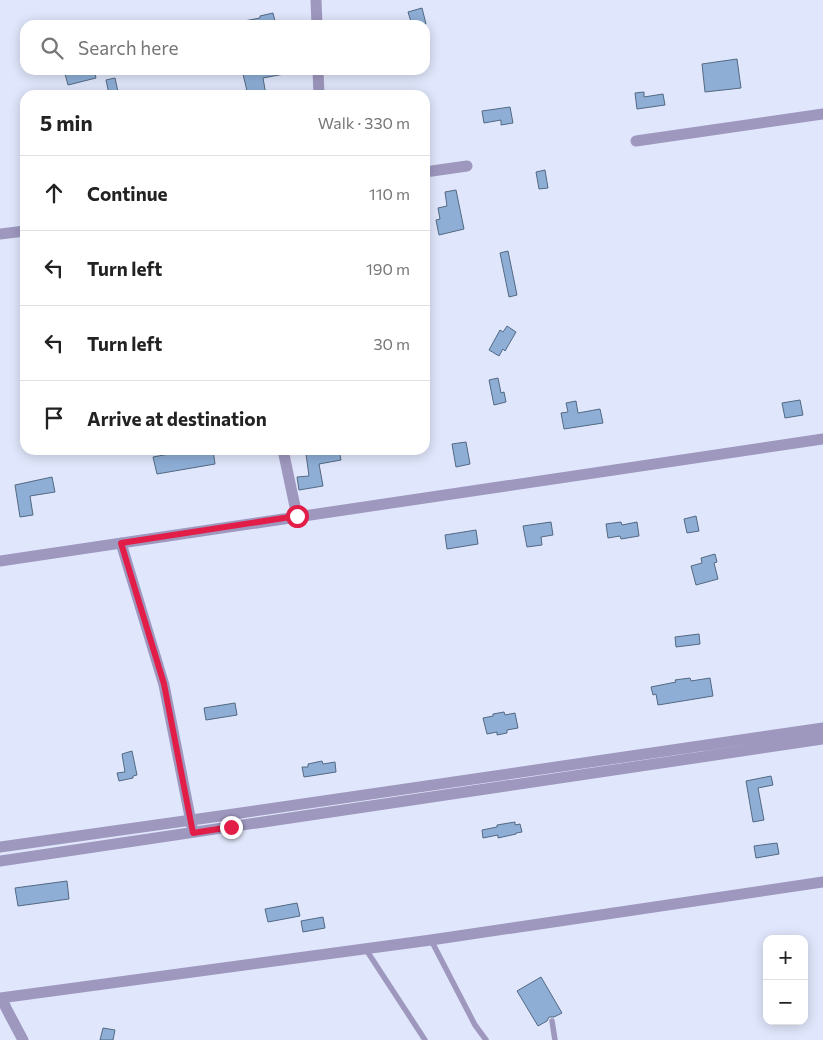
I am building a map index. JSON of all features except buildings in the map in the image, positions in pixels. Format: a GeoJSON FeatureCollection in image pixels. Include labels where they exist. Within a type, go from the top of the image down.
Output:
{"type":"FeatureCollection","features":[{"type":"Feature","properties":{"kind":"street"},"geometry":{"type":"LineString","coordinates":[[316,0],[317,20]]}},
{"type":"Feature","properties":{"kind":"street"},"geometry":{"type":"LineString","coordinates":[[318,75],[319,90]]}},
{"type":"Feature","properties":{"kind":"street"},"geometry":{"type":"LineString","coordinates":[[636,141],[823,114]]}},
{"type":"Feature","properties":{"kind":"street"},"geometry":{"type":"LineString","coordinates":[[430,171],[467,166]]}},
{"type":"Feature","properties":{"kind":"street"},"geometry":{"type":"LineString","coordinates":[[0,234],[20,232]]}},
{"type":"Feature","properties":{"kind":"street"},"geometry":{"type":"LineString","coordinates":[[0,561],[823,439]]}},
{"type":"Feature","properties":{"kind":"street"},"geometry":{"type":"LineString","coordinates":[[284,455],[297,516]]}},
{"type":"Feature","properties":{"kind":"street"},"geometry":{"type":"LineString","coordinates":[[121,543],[164,684],[193,833]]}},
{"type":"Feature","properties":{"kind":"street"},"geometry":{"type":"LineString","coordinates":[[0,847],[823,728]]}},
{"type":"Feature","properties":{"kind":"street"},"geometry":{"type":"LineString","coordinates":[[0,860],[823,739]]}},
{"type":"Feature","properties":{"kind":"street"},"geometry":{"type":"LineString","coordinates":[[23,1040],[1,998],[431,940],[823,882]]}},
{"type":"Feature","properties":{"kind":"lane"},"geometry":{"type":"LineString","coordinates":[[431,940],[475,1026],[486,1040]]}},
{"type":"Feature","properties":{"kind":"lane"},"geometry":{"type":"LineString","coordinates":[[365,948],[425,1040]]}},
{"type":"Feature","properties":{"kind":"lane"},"geometry":{"type":"LineString","coordinates":[[552,1021],[555,1040]]}},
{"type":"Feature","properties":{"kind":"route"},"geometry":{"type":"LineString","coordinates":[[231,827],[193,833],[164,684],[121,543],[297,516]]}}]}
